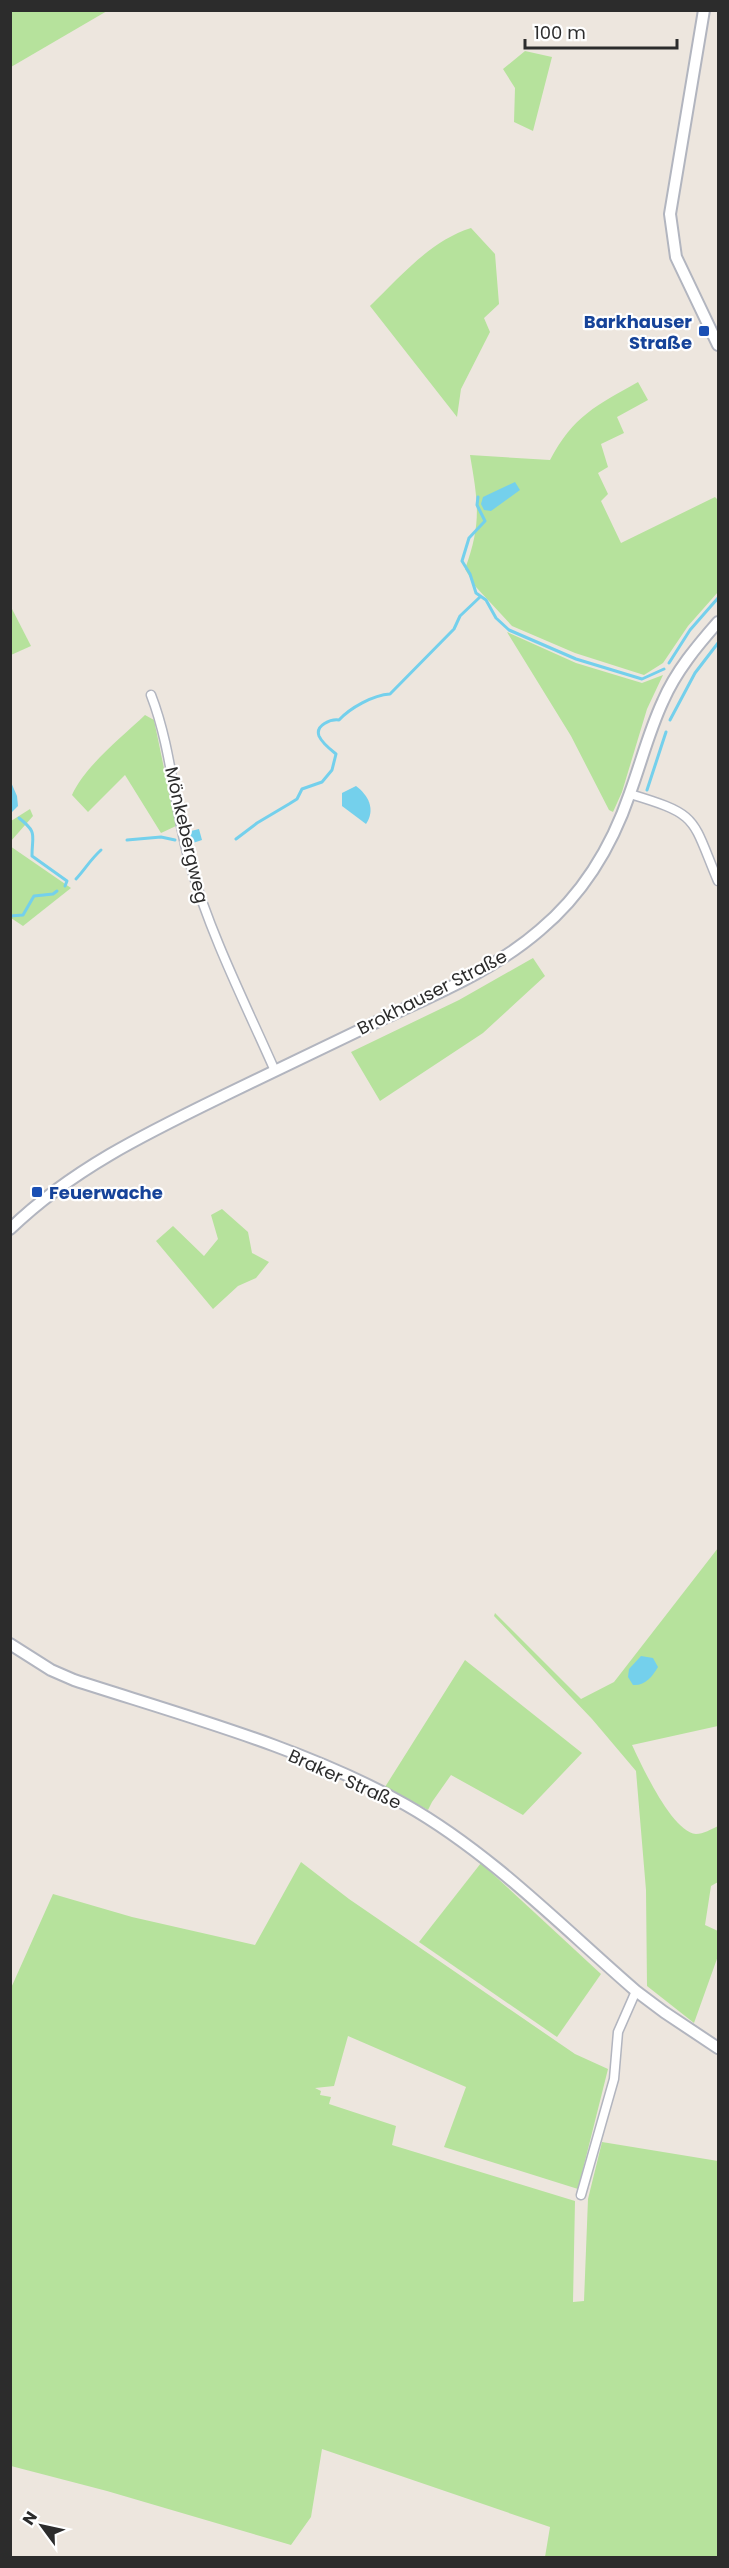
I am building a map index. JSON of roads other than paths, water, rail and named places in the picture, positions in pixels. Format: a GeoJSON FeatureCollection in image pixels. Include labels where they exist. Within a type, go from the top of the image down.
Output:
{"type":"FeatureCollection","features":[{"type":"Feature","properties":{"kind":"street"},"geometry":{"type":"LineString","coordinates":[[704,10],[669,214],[676,257],[718,345]]}},
{"type":"Feature","properties":{"kind":"street","name":"Brokhauser Straße"},"geometry":{"type":"LineString","coordinates":[[10,1230],[48,1196],[103,1157],[465,979],[495,963],[531,938],[581,890],[609,845],[663,701],[687,660],[718,622]]}},
{"type":"Feature","properties":{"kind":"street","name":"Mönkebergweg"},"geometry":{"type":"LineString","coordinates":[[151,695],[160,718],[189,861],[205,912],[275,1071]]}},
{"type":"Feature","properties":{"kind":"street"},"geometry":{"type":"LineString","coordinates":[[630,794],[675,808],[693,822],[718,881]]}},
{"type":"Feature","properties":{"kind":"street","name":"Braker Straße"},"geometry":{"type":"LineString","coordinates":[[10,1644],[51,1670],[74,1680],[318,1764],[406,1805],[493,1866],[636,1991],[718,2048]]}},
{"type":"Feature","properties":{"kind":"street"},"geometry":{"type":"LineString","coordinates":[[581,2195],[614,2079],[618,2032],[636,1991]]}},
{"type":"Feature","properties":{"kind":"water"},"geometry":{"type":"Polygon","coordinates":[[[515,482],[520,490],[491,511],[484,510],[481,504],[483,497],[515,482]]]}},
{"type":"Feature","properties":{"kind":"water"},"geometry":{"type":"Polygon","coordinates":[[[10,780],[17,796],[18,806],[12,812],[10,780]]]}},
{"type":"Feature","properties":{"kind":"water"},"geometry":{"type":"Polygon","coordinates":[[[356,786],[369,803],[370,813],[366,824],[342,806],[342,793],[356,786]]]}},
{"type":"Feature","properties":{"kind":"water"},"geometry":{"type":"Polygon","coordinates":[[[199,829],[202,840],[190,844],[187,832],[199,829]]]}},
{"type":"Feature","properties":{"kind":"water"},"geometry":{"type":"Polygon","coordinates":[[[641,1656],[653,1658],[658,1667],[648,1680],[633,1685],[628,1677],[629,1669],[641,1656]]]}},
{"type":"Feature","properties":{"kind":"waterway"},"geometry":{"type":"LineString","coordinates":[[478,497],[477,505],[485,521],[469,538],[462,561],[470,574],[476,593],[486,600],[496,618],[509,630],[576,659],[642,679],[664,669]]}},
{"type":"Feature","properties":{"kind":"waterway"},"geometry":{"type":"LineString","coordinates":[[236,839],[257,823],[297,799],[302,789],[322,782],[332,770],[336,754],[324,744],[319,736],[321,726],[339,720],[355,707],[369,700],[390,694],[454,629],[460,616],[480,597]]}},
{"type":"Feature","properties":{"kind":"waterway"},"geometry":{"type":"LineString","coordinates":[[669,663],[690,630],[718,598]]}},
{"type":"Feature","properties":{"kind":"waterway"},"geometry":{"type":"LineString","coordinates":[[670,720],[695,673],[718,643]]}},
{"type":"Feature","properties":{"kind":"waterway"},"geometry":{"type":"LineString","coordinates":[[647,790],[666,732]]}},
{"type":"Feature","properties":{"kind":"waterway"},"geometry":{"type":"LineString","coordinates":[[19,818],[33,834],[32,856],[67,881],[65,886]]}},
{"type":"Feature","properties":{"kind":"waterway"},"geometry":{"type":"LineString","coordinates":[[127,840],[161,837],[175,840]]}},
{"type":"Feature","properties":{"kind":"waterway"},"geometry":{"type":"LineString","coordinates":[[76,879],[101,850]]}},
{"type":"Feature","properties":{"kind":"waterway"},"geometry":{"type":"LineString","coordinates":[[10,916],[23,915],[34,896],[53,894],[57,891]]}},
{"type":"Feature","properties":{"kind":"place","name":"Barkhauser Straße"},"geometry":{"type":"Point","coordinates":[704,331]}},
{"type":"Feature","properties":{"kind":"place","name":"Feuerwache"},"geometry":{"type":"Point","coordinates":[37,1192]}}]}
